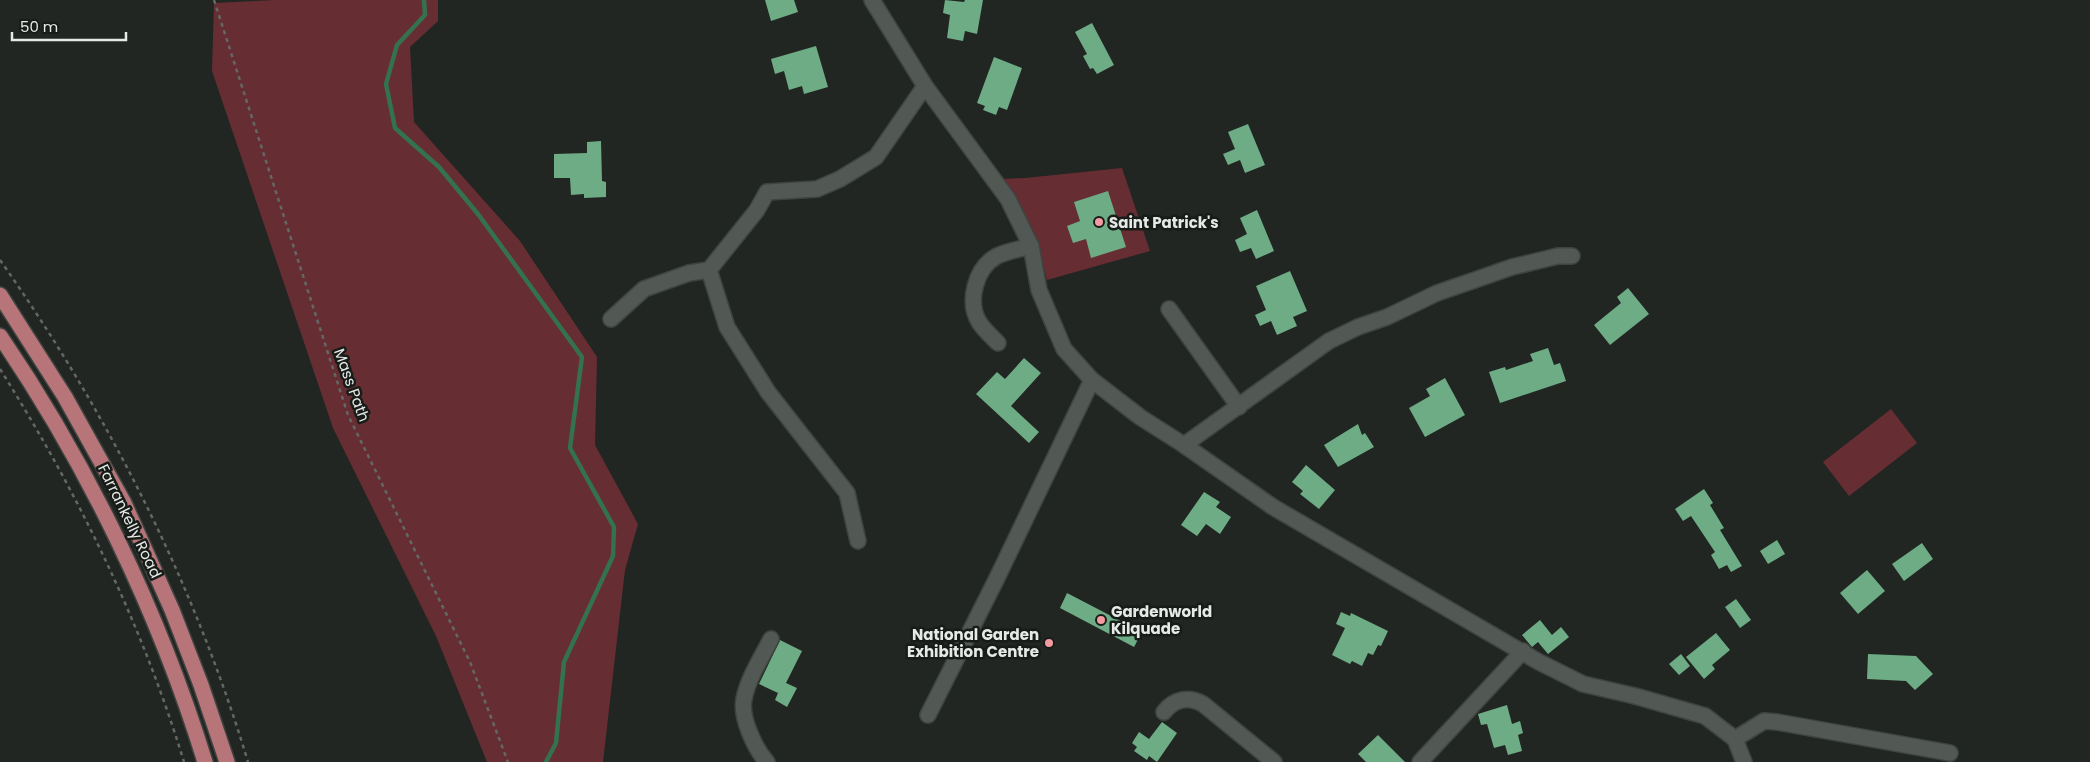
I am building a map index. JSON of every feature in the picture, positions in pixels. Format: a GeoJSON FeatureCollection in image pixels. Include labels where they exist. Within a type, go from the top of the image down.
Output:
{"type":"FeatureCollection","features":[{"type":"Feature","properties":{"kind":"main road","name":"Farrankelly Road"},"geometry":{"type":"LineString","coordinates":[[0,295],[65,396],[124,503],[172,610],[201,685],[227,762]]}},
{"type":"Feature","properties":{"kind":"main road","name":"Farrankelly Road"},"geometry":{"type":"LineString","coordinates":[[0,336],[54,419],[104,513],[148,609],[188,709],[205,762]]}},
{"type":"Feature","properties":{"kind":"street"},"geometry":{"type":"LineString","coordinates":[[872,0],[925,86],[1008,199],[1030,246],[1038,290],[1064,348],[1092,380],[1140,417],[1273,506],[1583,684],[1706,716],[1734,739],[1744,762]]}},
{"type":"Feature","properties":{"kind":"street"},"geometry":{"type":"LineString","coordinates":[[611,319],[644,289],[689,273],[709,270],[757,210],[767,192],[817,189],[840,179],[876,157],[925,86]]}},
{"type":"Feature","properties":{"kind":"street"},"geometry":{"type":"LineString","coordinates":[[998,343],[980,323],[973,306],[973,290],[982,271],[995,257],[1030,246]]}},
{"type":"Feature","properties":{"kind":"street"},"geometry":{"type":"LineString","coordinates":[[1184,445],[1329,341],[1358,327],[1387,317],[1437,293],[1512,267],[1558,256],[1572,256]]}},
{"type":"Feature","properties":{"kind":"street"},"geometry":{"type":"LineString","coordinates":[[709,270],[727,327],[768,392],[847,493],[858,541]]}},
{"type":"Feature","properties":{"kind":"street"},"geometry":{"type":"LineString","coordinates":[[1169,309],[1239,407]]}},
{"type":"Feature","properties":{"kind":"street"},"geometry":{"type":"LineString","coordinates":[[928,715],[998,578],[1092,380]]}},
{"type":"Feature","properties":{"kind":"street"},"geometry":{"type":"LineString","coordinates":[[767,762],[758,751],[752,738],[743,700],[748,684],[771,639]]}},
{"type":"Feature","properties":{"kind":"street"},"geometry":{"type":"LineString","coordinates":[[1420,762],[1523,651]]}},
{"type":"Feature","properties":{"kind":"street"},"geometry":{"type":"LineString","coordinates":[[1164,712],[1174,702],[1193,699],[1203,704],[1274,762]]}},
{"type":"Feature","properties":{"kind":"street"},"geometry":{"type":"LineString","coordinates":[[1734,739],[1764,721],[1950,753]]}},
{"type":"Feature","properties":{"kind":"path","name":"Mass Path"},"geometry":{"type":"LineString","coordinates":[[214,0],[348,415],[470,662],[508,762]]}},
{"type":"Feature","properties":{"kind":"path"},"geometry":{"type":"LineString","coordinates":[[0,369],[63,477],[122,598],[153,672],[184,762]]}},
{"type":"Feature","properties":{"kind":"shaded area"},"geometry":{"type":"Polygon","coordinates":[[[275,0],[438,0],[438,21],[410,47],[414,122],[520,241],[597,357],[595,445],[638,524],[625,570],[603,762],[487,762],[436,636],[333,428],[212,71],[214,3],[275,0]]]}},
{"type":"Feature","properties":{"kind":"shaded area"},"geometry":{"type":"Polygon","coordinates":[[[1122,168],[1150,251],[1047,280],[1038,245],[1000,179],[1122,168]]]}},
{"type":"Feature","properties":{"kind":"shaded area"},"geometry":{"type":"Polygon","coordinates":[[[1891,409],[1917,443],[1849,496],[1823,462],[1891,409]]]}},
{"type":"Feature","properties":{"kind":"building"},"geometry":{"type":"Polygon","coordinates":[[[765,0],[794,0],[798,12],[771,21],[765,0]]]}},
{"type":"Feature","properties":{"kind":"building"},"geometry":{"type":"Polygon","coordinates":[[[945,0],[964,2],[965,0],[983,0],[977,34],[965,31],[963,41],[947,38],[950,15],[943,13],[945,0]]]}},
{"type":"Feature","properties":{"kind":"building"},"geometry":{"type":"Polygon","coordinates":[[[1092,23],[1114,65],[1097,74],[1093,68],[1090,69],[1083,56],[1087,54],[1075,32],[1092,23]]]}},
{"type":"Feature","properties":{"kind":"building"},"geometry":{"type":"Polygon","coordinates":[[[816,46],[828,87],[804,94],[802,86],[789,90],[784,71],[775,74],[771,59],[816,46]]]}},
{"type":"Feature","properties":{"kind":"building"},"geometry":{"type":"Polygon","coordinates":[[[994,57],[1022,68],[1007,110],[999,107],[996,115],[983,110],[985,106],[977,103],[994,57]]]}},
{"type":"Feature","properties":{"kind":"building"},"geometry":{"type":"Polygon","coordinates":[[[1248,124],[1265,165],[1245,173],[1240,160],[1228,165],[1223,154],[1235,149],[1228,132],[1248,124]]]}},
{"type":"Feature","properties":{"kind":"building"},"geometry":{"type":"Polygon","coordinates":[[[601,141],[602,181],[606,182],[606,197],[584,198],[584,194],[571,195],[570,178],[554,178],[554,154],[587,153],[587,142],[601,141]]]}},
{"type":"Feature","properties":{"kind":"building","name":"Saint Patrick's"},"geometry":{"type":"Polygon","coordinates":[[[1108,191],[1126,247],[1091,258],[1086,239],[1073,243],[1067,226],[1080,221],[1074,202],[1108,191]]]}},
{"type":"Feature","properties":{"kind":"building"},"geometry":{"type":"Polygon","coordinates":[[[1257,210],[1274,251],[1256,259],[1251,248],[1240,252],[1235,240],[1247,234],[1240,218],[1257,210]]]}},
{"type":"Feature","properties":{"kind":"building"},"geometry":{"type":"Polygon","coordinates":[[[1290,271],[1307,311],[1293,317],[1297,326],[1277,335],[1271,321],[1260,326],[1255,315],[1266,310],[1256,286],[1290,271]]]}},
{"type":"Feature","properties":{"kind":"building"},"geometry":{"type":"Polygon","coordinates":[[[1628,288],[1649,314],[1610,345],[1594,325],[1621,303],[1617,297],[1628,288]]]}},
{"type":"Feature","properties":{"kind":"building"},"geometry":{"type":"Polygon","coordinates":[[[1548,348],[1554,365],[1560,363],[1566,381],[1500,403],[1489,372],[1505,367],[1506,370],[1533,361],[1530,354],[1548,348]]]}},
{"type":"Feature","properties":{"kind":"building"},"geometry":{"type":"Polygon","coordinates":[[[1024,358],[1041,373],[1011,406],[1039,432],[1029,443],[976,394],[997,372],[1005,379],[1024,358]]]}},
{"type":"Feature","properties":{"kind":"building"},"geometry":{"type":"Polygon","coordinates":[[[1445,378],[1465,415],[1425,437],[1409,408],[1430,396],[1426,389],[1445,378]]]}},
{"type":"Feature","properties":{"kind":"building"},"geometry":{"type":"Polygon","coordinates":[[[1358,424],[1362,435],[1365,433],[1374,447],[1338,467],[1324,445],[1358,424]]]}},
{"type":"Feature","properties":{"kind":"building"},"geometry":{"type":"Polygon","coordinates":[[[1306,465],[1335,490],[1319,509],[1300,494],[1303,491],[1292,482],[1306,465]]]}},
{"type":"Feature","properties":{"kind":"building"},"geometry":{"type":"Polygon","coordinates":[[[1704,489],[1713,503],[1710,505],[1724,528],[1720,530],[1742,566],[1731,572],[1727,565],[1719,569],[1711,555],[1715,552],[1691,516],[1683,521],[1675,509],[1704,489]]]}},
{"type":"Feature","properties":{"kind":"building"},"geometry":{"type":"Polygon","coordinates":[[[1204,492],[1220,502],[1216,507],[1231,517],[1220,534],[1206,524],[1197,536],[1181,525],[1204,492]]]}},
{"type":"Feature","properties":{"kind":"building"},"geometry":{"type":"Polygon","coordinates":[[[1777,540],[1785,554],[1768,564],[1760,551],[1777,540]]]}},
{"type":"Feature","properties":{"kind":"building"},"geometry":{"type":"Polygon","coordinates":[[[1922,543],[1933,559],[1904,581],[1892,564],[1922,543]]]}},
{"type":"Feature","properties":{"kind":"building"},"geometry":{"type":"Polygon","coordinates":[[[1867,570],[1885,591],[1858,614],[1840,593],[1867,570]]]}},
{"type":"Feature","properties":{"kind":"building","name":"Gardenworld Kilquade"},"geometry":{"type":"Polygon","coordinates":[[[1067,593],[1142,632],[1134,647],[1060,608],[1067,593]]]}},
{"type":"Feature","properties":{"kind":"building"},"geometry":{"type":"Polygon","coordinates":[[[1736,599],[1751,620],[1740,628],[1725,607],[1736,599]]]}},
{"type":"Feature","properties":{"kind":"building"},"geometry":{"type":"Polygon","coordinates":[[[1341,612],[1350,616],[1351,613],[1388,631],[1381,646],[1378,645],[1373,655],[1368,653],[1362,666],[1352,661],[1350,664],[1332,655],[1345,628],[1336,624],[1341,612]]]}},
{"type":"Feature","properties":{"kind":"building"},"geometry":{"type":"Polygon","coordinates":[[[1540,620],[1552,635],[1561,627],[1569,637],[1548,654],[1538,642],[1532,647],[1522,635],[1540,620]]]}},
{"type":"Feature","properties":{"kind":"building"},"geometry":{"type":"Polygon","coordinates":[[[1716,633],[1730,650],[1712,665],[1715,669],[1704,679],[1686,657],[1716,633]]]}},
{"type":"Feature","properties":{"kind":"building"},"geometry":{"type":"Polygon","coordinates":[[[780,640],[802,651],[786,683],[797,688],[787,707],[775,700],[778,693],[759,684],[780,640]]]}},
{"type":"Feature","properties":{"kind":"building"},"geometry":{"type":"Polygon","coordinates":[[[1681,654],[1690,666],[1679,675],[1669,664],[1681,654]]]}},
{"type":"Feature","properties":{"kind":"building"},"geometry":{"type":"Polygon","coordinates":[[[1868,654],[1916,656],[1933,674],[1915,690],[1906,681],[1867,679],[1868,654]]]}},
{"type":"Feature","properties":{"kind":"building"},"geometry":{"type":"Polygon","coordinates":[[[1507,705],[1512,724],[1520,721],[1523,733],[1518,735],[1522,751],[1508,755],[1505,745],[1494,748],[1487,724],[1481,725],[1478,714],[1507,705]]]}},
{"type":"Feature","properties":{"kind":"building"},"geometry":{"type":"Polygon","coordinates":[[[1162,722],[1177,733],[1157,762],[1149,756],[1147,760],[1134,751],[1137,747],[1132,743],[1139,732],[1149,739],[1162,722]]]}},
{"type":"Feature","properties":{"kind":"building"},"geometry":{"type":"Polygon","coordinates":[[[1378,735],[1405,762],[1366,762],[1358,754],[1378,735]]]}},
{"type":"Feature","properties":{"kind":"waterway"},"geometry":{"type":"LineString","coordinates":[[424,0],[425,15],[397,45],[386,84],[395,128],[439,167],[478,214],[582,357],[570,448],[614,527],[613,556],[564,662],[556,743],[546,762]]}},
{"type":"Feature","properties":{"kind":"place","name":"Saint Patrick's"},"geometry":{"type":"Point","coordinates":[1099,222]}},
{"type":"Feature","properties":{"kind":"place","name":"Gardenworld Kilquade"},"geometry":{"type":"Point","coordinates":[1101,620]}},
{"type":"Feature","properties":{"kind":"place","name":"National Garden Exhibition Centre"},"geometry":{"type":"Point","coordinates":[1049,643]}}]}
